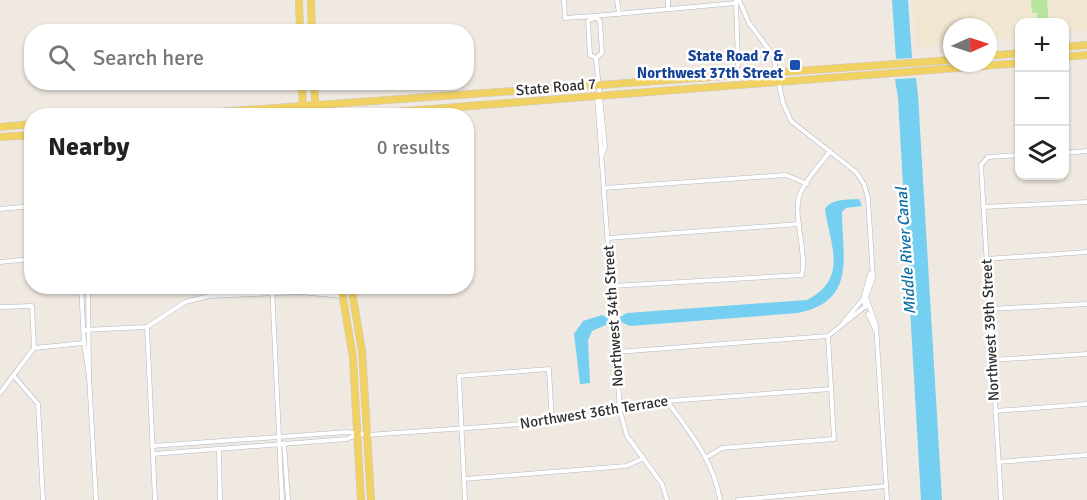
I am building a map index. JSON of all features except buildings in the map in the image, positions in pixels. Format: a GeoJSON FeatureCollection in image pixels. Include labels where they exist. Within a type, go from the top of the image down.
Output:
{"type":"FeatureCollection","features":[{"type":"Feature","properties":{"kind":"main road"},"geometry":{"type":"LineString","coordinates":[[299,0],[300,24]]}},
{"type":"Feature","properties":{"kind":"main road"},"geometry":{"type":"LineString","coordinates":[[311,0],[312,24]]}},
{"type":"Feature","properties":{"kind":"main road"},"geometry":{"type":"LineString","coordinates":[[1069,47],[1087,45]]}},
{"type":"Feature","properties":{"kind":"main road"},"geometry":{"type":"LineString","coordinates":[[997,55],[1015,54]]}},
{"type":"Feature","properties":{"kind":"main road"},"geometry":{"type":"LineString","coordinates":[[1069,57],[1087,55]]}},
{"type":"Feature","properties":{"kind":"main road"},"geometry":{"type":"LineString","coordinates":[[1011,64],[1015,60]]}},
{"type":"Feature","properties":{"kind":"main road","name":"State Road 7"},"geometry":{"type":"LineString","coordinates":[[274,108],[943,61]]}},
{"type":"Feature","properties":{"kind":"main road","name":"State Road 7"},"geometry":{"type":"LineString","coordinates":[[434,108],[1015,64]]}},
{"type":"Feature","properties":{"kind":"main road"},"geometry":{"type":"LineString","coordinates":[[302,90],[303,106]]}},
{"type":"Feature","properties":{"kind":"main road"},"geometry":{"type":"LineString","coordinates":[[314,90],[315,105]]}},
{"type":"Feature","properties":{"kind":"main road"},"geometry":{"type":"LineString","coordinates":[[457,106],[458,102],[464,98],[498,96],[509,91]]}},
{"type":"Feature","properties":{"kind":"main road"},"geometry":{"type":"LineString","coordinates":[[0,127],[24,125]]}},
{"type":"Feature","properties":{"kind":"main road"},"geometry":{"type":"LineString","coordinates":[[0,137],[24,136]]}},
{"type":"Feature","properties":{"kind":"main road"},"geometry":{"type":"LineString","coordinates":[[351,294],[353,296],[362,350],[371,500]]}},
{"type":"Feature","properties":{"kind":"main road"},"geometry":{"type":"LineString","coordinates":[[343,296],[353,358],[361,500]]}},
{"type":"Feature","properties":{"kind":"street"},"geometry":{"type":"LineString","coordinates":[[564,0],[565,18],[594,17],[737,1]]}},
{"type":"Feature","properties":{"kind":"street"},"geometry":{"type":"LineString","coordinates":[[617,0],[618,14]]}},
{"type":"Feature","properties":{"kind":"street"},"geometry":{"type":"LineString","coordinates":[[668,0],[669,9]]}},
{"type":"Feature","properties":{"kind":"street"},"geometry":{"type":"LineString","coordinates":[[737,1],[750,24],[770,48],[778,71],[783,103],[791,121],[845,162],[864,184],[868,198],[872,284],[865,298],[843,324]]}},
{"type":"Feature","properties":{"kind":"street"},"geometry":{"type":"LineString","coordinates":[[734,74],[738,65],[737,1]]}},
{"type":"Feature","properties":{"kind":"street","name":"Northwest 34th Street"},"geometry":{"type":"LineString","coordinates":[[594,17],[600,21],[602,46],[602,53],[596,58],[590,55],[588,21],[594,17]]}},
{"type":"Feature","properties":{"kind":"street","name":"Northwest 34th Street"},"geometry":{"type":"LineString","coordinates":[[596,58],[605,146],[602,156],[620,411],[627,436],[662,484],[667,500]]}},
{"type":"Feature","properties":{"kind":"street"},"geometry":{"type":"LineString","coordinates":[[612,286],[802,275],[805,260],[799,224],[799,201],[807,184],[830,151]]}},
{"type":"Feature","properties":{"kind":"street"},"geometry":{"type":"LineString","coordinates":[[1069,153],[1087,152]]}},
{"type":"Feature","properties":{"kind":"street","name":"Northwest 39th Street"},"geometry":{"type":"LineString","coordinates":[[1000,500],[981,165],[988,157],[1015,155]]}},
{"type":"Feature","properties":{"kind":"street"},"geometry":{"type":"LineString","coordinates":[[604,188],[786,175],[807,184]]}},
{"type":"Feature","properties":{"kind":"street"},"geometry":{"type":"LineString","coordinates":[[983,207],[1087,202]]}},
{"type":"Feature","properties":{"kind":"street"},"geometry":{"type":"LineString","coordinates":[[0,209],[24,207]]}},
{"type":"Feature","properties":{"kind":"street"},"geometry":{"type":"LineString","coordinates":[[608,238],[799,224]]}},
{"type":"Feature","properties":{"kind":"street"},"geometry":{"type":"LineString","coordinates":[[986,259],[1087,252]]}},
{"type":"Feature","properties":{"kind":"street"},"geometry":{"type":"LineString","coordinates":[[0,262],[24,260]]}},
{"type":"Feature","properties":{"kind":"street"},"geometry":{"type":"LineString","coordinates":[[81,294],[84,343],[89,376]]}},
{"type":"Feature","properties":{"kind":"street"},"geometry":{"type":"LineString","coordinates":[[88,294],[89,376],[96,500]]}},
{"type":"Feature","properties":{"kind":"street"},"geometry":{"type":"LineString","coordinates":[[83,330],[147,327],[195,298],[257,294]]}},
{"type":"Feature","properties":{"kind":"street"},"geometry":{"type":"LineString","coordinates":[[272,294],[281,437],[284,444],[288,500]]}},
{"type":"Feature","properties":{"kind":"street"},"geometry":{"type":"LineString","coordinates":[[322,294],[343,296]]}},
{"type":"Feature","properties":{"kind":"street"},"geometry":{"type":"LineString","coordinates":[[865,298],[866,306],[876,325],[887,500]]}},
{"type":"Feature","properties":{"kind":"street"},"geometry":{"type":"LineString","coordinates":[[989,309],[1087,304]]}},
{"type":"Feature","properties":{"kind":"street"},"geometry":{"type":"LineString","coordinates":[[0,307],[32,306],[34,348],[0,393]]}},
{"type":"Feature","properties":{"kind":"street"},"geometry":{"type":"LineString","coordinates":[[617,352],[828,336],[866,306]]}},
{"type":"Feature","properties":{"kind":"street"},"geometry":{"type":"LineString","coordinates":[[147,327],[155,500]]}},
{"type":"Feature","properties":{"kind":"street"},"geometry":{"type":"LineString","coordinates":[[707,457],[722,448],[834,439],[828,336]]}},
{"type":"Feature","properties":{"kind":"street"},"geometry":{"type":"LineString","coordinates":[[34,348],[89,342]]}},
{"type":"Feature","properties":{"kind":"street"},"geometry":{"type":"LineString","coordinates":[[992,360],[1087,354]]}},
{"type":"Feature","properties":{"kind":"street"},"geometry":{"type":"LineString","coordinates":[[465,500],[459,376],[549,369],[552,422]]}},
{"type":"Feature","properties":{"kind":"street"},"geometry":{"type":"LineString","coordinates":[[14,375],[38,404],[43,500]]}},
{"type":"Feature","properties":{"kind":"street","name":"Northwest 36th Terrace"},"geometry":{"type":"LineString","coordinates":[[152,446],[347,432],[368,435],[552,422],[620,411],[667,400],[831,389]]}},
{"type":"Feature","properties":{"kind":"street"},"geometry":{"type":"LineString","coordinates":[[667,400],[707,457],[716,478],[720,500]]}},
{"type":"Feature","properties":{"kind":"street"},"geometry":{"type":"LineString","coordinates":[[995,411],[1087,404]]}},
{"type":"Feature","properties":{"kind":"street","name":"Northwest 36th Terrace"},"geometry":{"type":"LineString","coordinates":[[153,454],[347,439],[357,435]]}},
{"type":"Feature","properties":{"kind":"street"},"geometry":{"type":"LineString","coordinates":[[281,437],[278,444],[282,500]]}},
{"type":"Feature","properties":{"kind":"street"},"geometry":{"type":"LineString","coordinates":[[219,450],[220,500]]}},
{"type":"Feature","properties":{"kind":"street"},"geometry":{"type":"LineString","coordinates":[[998,462],[1087,455]]}},
{"type":"Feature","properties":{"kind":"street"},"geometry":{"type":"LineString","coordinates":[[464,479],[626,466],[642,459]]}},
{"type":"Feature","properties":{"kind":"street"},"geometry":{"type":"LineString","coordinates":[[738,500],[886,486]]}},
{"type":"Feature","properties":{"kind":"shaded area"},"geometry":{"type":"Polygon","coordinates":[[[912,0],[1087,0],[1087,30],[1069,32],[1069,18],[1015,18],[1015,37],[997,39],[997,18],[943,18],[943,45],[916,48],[912,0]]]}},
{"type":"Feature","properties":{"kind":"green space"},"geometry":{"type":"Polygon","coordinates":[[[1031,0],[1047,0],[1049,18],[1037,18],[1037,13],[1032,13],[1031,0]]]}},
{"type":"Feature","properties":{"kind":"water"},"geometry":{"type":"Polygon","coordinates":[[[892,0],[908,0],[912,58],[896,59],[892,0]]]}},
{"type":"Feature","properties":{"kind":"water"},"geometry":{"type":"Polygon","coordinates":[[[916,78],[942,500],[921,500],[898,98],[895,79],[916,78]]]}},
{"type":"Feature","properties":{"kind":"water"},"geometry":{"type":"Polygon","coordinates":[[[859,199],[862,206],[846,208],[842,212],[844,261],[838,288],[830,298],[817,307],[798,313],[630,326],[621,322],[620,317],[627,313],[807,300],[820,292],[828,282],[832,271],[833,248],[825,209],[836,201],[859,199]]]}},
{"type":"Feature","properties":{"kind":"water"},"geometry":{"type":"Polygon","coordinates":[[[602,315],[608,318],[608,324],[592,331],[588,340],[590,383],[580,384],[574,334],[583,321],[602,315]]]}},
{"type":"Feature","properties":{"kind":"place","name":"State Road 7 & Northwest 37th Street"},"geometry":{"type":"Point","coordinates":[795,65]}},
{"type":"Feature","properties":{"kind":"water label","name":"Middle River Canal"},"geometry":{"type":"Point","coordinates":[906,251]}}]}
